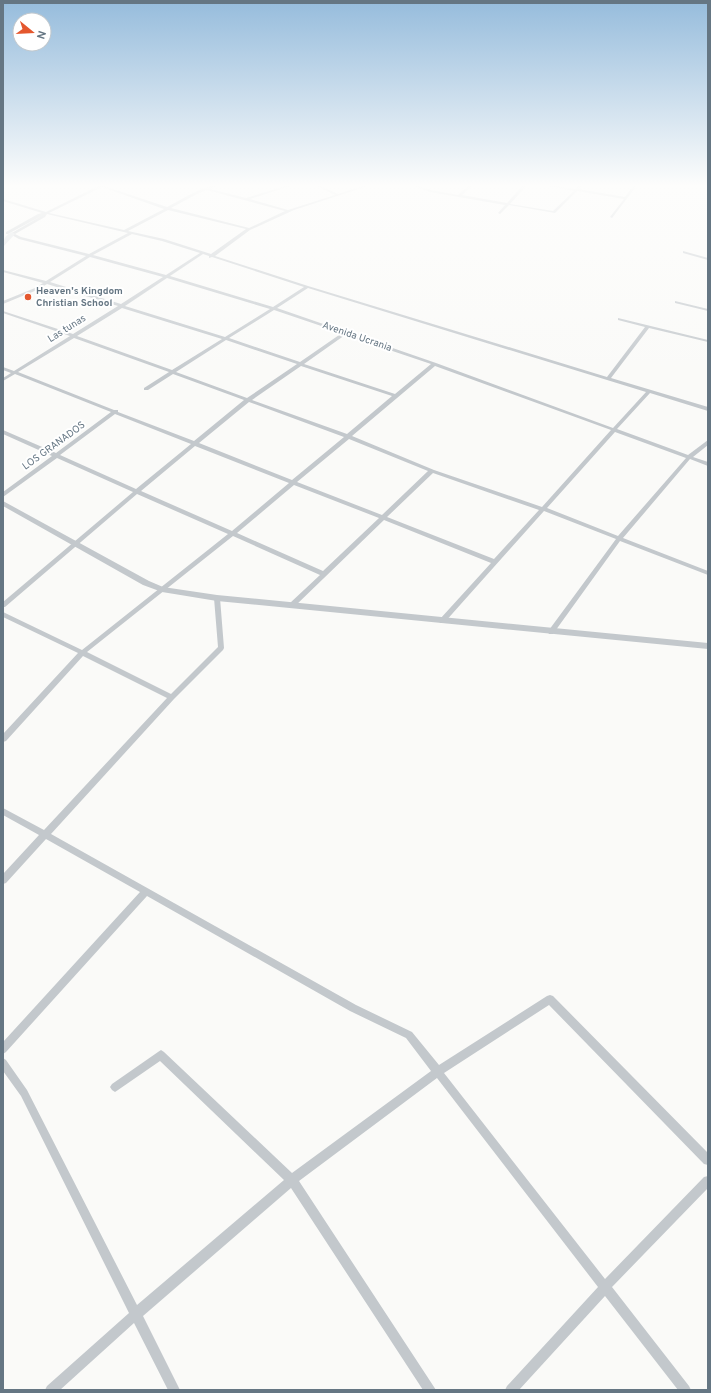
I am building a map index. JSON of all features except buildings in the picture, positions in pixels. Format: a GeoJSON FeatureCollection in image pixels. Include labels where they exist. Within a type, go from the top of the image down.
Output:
{"type":"FeatureCollection","features":[{"type":"Feature","properties":{"kind":"street","name":"Avenida Ucrania"},"geometry":{"type":"LineString","coordinates":[[65,249],[166,276],[273,308],[434,364],[708,464]]}},
{"type":"Feature","properties":{"kind":"street"},"geometry":{"type":"LineString","coordinates":[[3,303],[36,289],[101,249]]}},
{"type":"Feature","properties":{"kind":"street"},"geometry":{"type":"LineString","coordinates":[[187,249],[307,288],[708,409]]}},
{"type":"Feature","properties":{"kind":"street"},"geometry":{"type":"LineString","coordinates":[[210,257],[221,249]]}},
{"type":"Feature","properties":{"kind":"street"},"geometry":{"type":"LineString","coordinates":[[684,252],[708,259]]}},
{"type":"Feature","properties":{"kind":"street","name":"Las tunas"},"geometry":{"type":"LineString","coordinates":[[3,380],[201,254]]}},
{"type":"Feature","properties":{"kind":"street"},"geometry":{"type":"LineString","coordinates":[[3,271],[46,282],[226,339],[396,396]]}},
{"type":"Feature","properties":{"kind":"street"},"geometry":{"type":"LineString","coordinates":[[146,389],[307,288]]}},
{"type":"Feature","properties":{"kind":"street"},"geometry":{"type":"LineString","coordinates":[[677,302],[708,310]]}},
{"type":"Feature","properties":{"kind":"street"},"geometry":{"type":"LineString","coordinates":[[3,312],[74,336],[347,436],[432,471],[543,509],[708,573]]}},
{"type":"Feature","properties":{"kind":"street"},"geometry":{"type":"LineString","coordinates":[[620,319],[708,341]]}},
{"type":"Feature","properties":{"kind":"street"},"geometry":{"type":"LineString","coordinates":[[608,378],[648,326]]}},
{"type":"Feature","properties":{"kind":"street"},"geometry":{"type":"LineString","coordinates":[[3,605],[74,543],[248,400],[345,333]]}},
{"type":"Feature","properties":{"kind":"street"},"geometry":{"type":"LineString","coordinates":[[3,739],[82,653],[233,533],[434,364]]}},
{"type":"Feature","properties":{"kind":"street"},"geometry":{"type":"LineString","coordinates":[[3,368],[116,411],[495,562]]}},
{"type":"Feature","properties":{"kind":"street"},"geometry":{"type":"LineString","coordinates":[[442,621],[649,391]]}},
{"type":"Feature","properties":{"kind":"street","name":"LOS GRANADOS"},"geometry":{"type":"LineString","coordinates":[[3,494],[116,411]]}},
{"type":"Feature","properties":{"kind":"street"},"geometry":{"type":"LineString","coordinates":[[3,432],[324,574]]}},
{"type":"Feature","properties":{"kind":"street"},"geometry":{"type":"LineString","coordinates":[[551,632],[619,539],[689,457],[708,442]]}},
{"type":"Feature","properties":{"kind":"street"},"geometry":{"type":"LineString","coordinates":[[292,606],[432,471]]}},
{"type":"Feature","properties":{"kind":"street"},"geometry":{"type":"LineString","coordinates":[[3,503],[146,583],[162,588],[217,598],[292,606],[708,646]]}},
{"type":"Feature","properties":{"kind":"street"},"geometry":{"type":"LineString","coordinates":[[3,880],[172,697],[221,648],[217,598]]}},
{"type":"Feature","properties":{"kind":"street"},"geometry":{"type":"LineString","coordinates":[[3,614],[172,697]]}},
{"type":"Feature","properties":{"kind":"street"},"geometry":{"type":"LineString","coordinates":[[3,810],[353,1008],[409,1035],[685,1390]]}},
{"type":"Feature","properties":{"kind":"street"},"geometry":{"type":"LineString","coordinates":[[3,1050],[146,891]]}},
{"type":"Feature","properties":{"kind":"street"},"geometry":{"type":"LineString","coordinates":[[51,1390],[136,1314],[292,1180],[437,1072],[550,999],[708,1160]]}},
{"type":"Feature","properties":{"kind":"street"},"geometry":{"type":"LineString","coordinates":[[115,1087],[161,1055],[292,1180],[430,1390]]}},
{"type":"Feature","properties":{"kind":"street"},"geometry":{"type":"LineString","coordinates":[[3,1063],[24,1093],[174,1390]]}},
{"type":"Feature","properties":{"kind":"street"},"geometry":{"type":"LineString","coordinates":[[512,1390],[605,1287],[708,1181]]}},
{"type":"Feature","properties":{"kind":"place","name":"Heaven's Kingdom Christian School"},"geometry":{"type":"Point","coordinates":[28,297]}}]}
